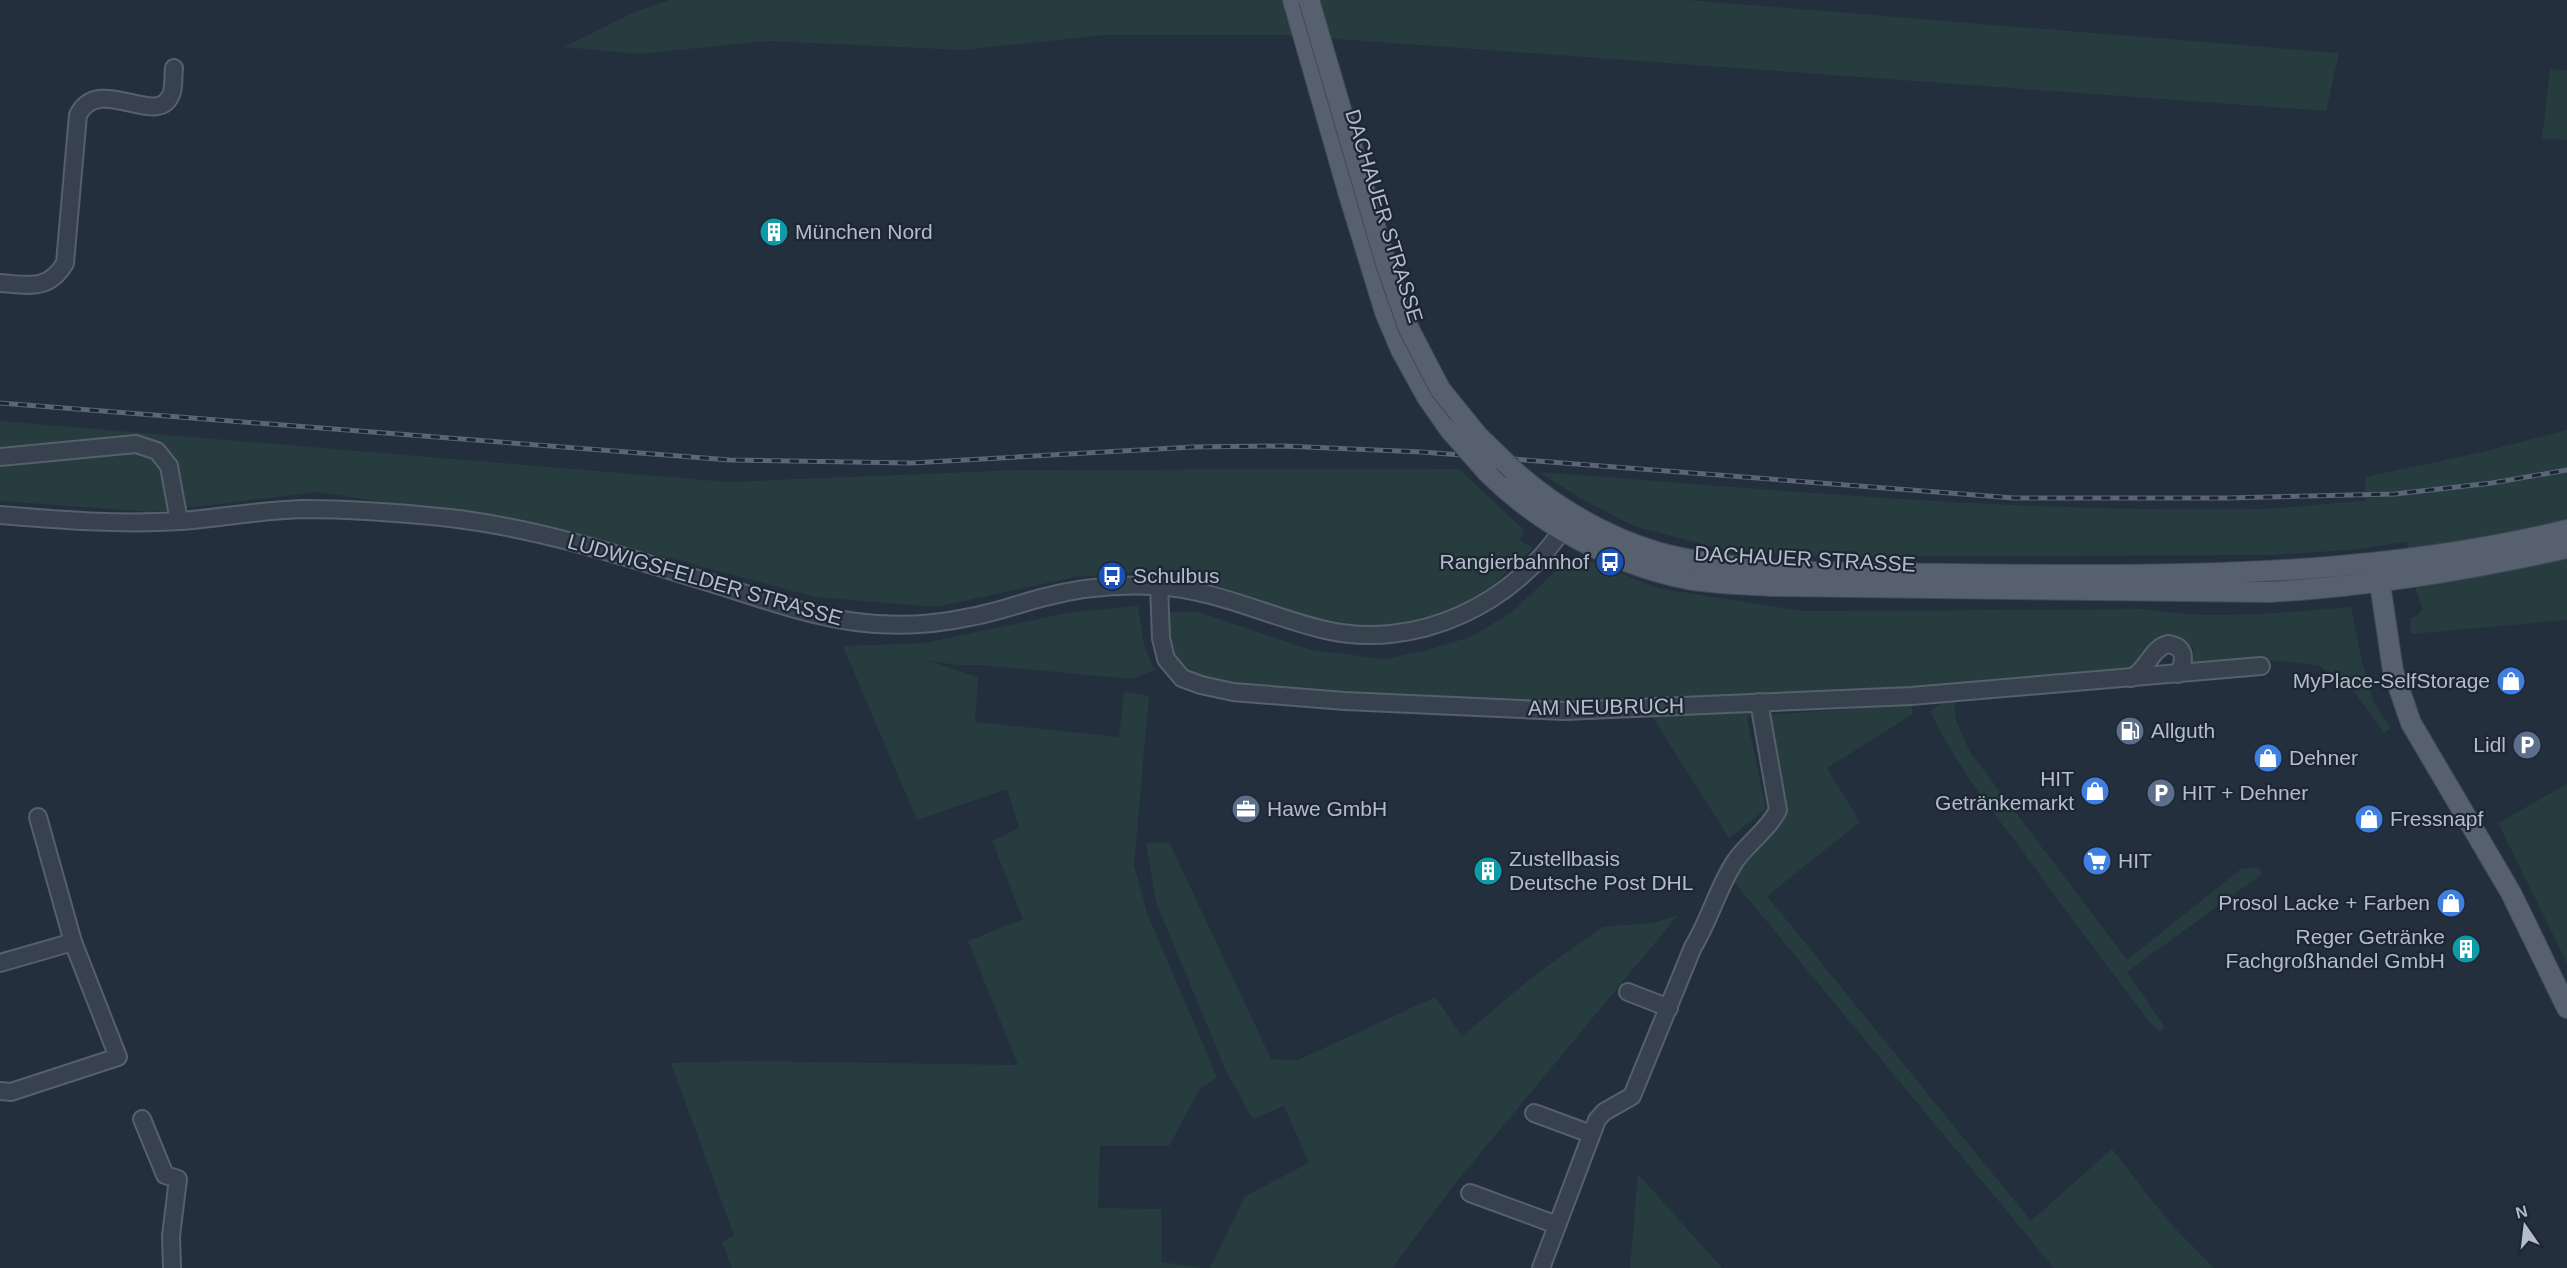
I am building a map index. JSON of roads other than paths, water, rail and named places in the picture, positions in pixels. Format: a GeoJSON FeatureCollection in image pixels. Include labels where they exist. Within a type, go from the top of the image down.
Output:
{"type":"FeatureCollection","features":[{"type":"Feature","properties":{"kind":"main road","name":"DACHAUER STRASSE"},"geometry":{"type":"LineString","coordinates":[[1293,0],[1385,312],[1401,350],[1427,397],[1457,439],[1509,495],[1563,530],[1623,559],[1688,579],[1770,586],[2270,592],[2314,589],[2378,571]]}},
{"type":"Feature","properties":{"kind":"main road","name":"DACHAUER STRASSE"},"geometry":{"type":"LineString","coordinates":[[1309,0],[1387,267],[1409,329],[1440,389],[1478,436],[1513,470],[1535,489],[1603,530],[1655,551],[1716,564],[1776,571],[1887,574],[2207,575],[2378,571]]}},
{"type":"Feature","properties":{"kind":"main road"},"geometry":{"type":"LineString","coordinates":[[2378,571],[2483,546],[2567,530]]}},
{"type":"Feature","properties":{"kind":"main road"},"geometry":{"type":"LineString","coordinates":[[2378,571],[2490,565],[2567,548]]}},
{"type":"Feature","properties":{"kind":"main road"},"geometry":{"type":"LineString","coordinates":[[2378,571],[2393,671],[2411,723],[2511,893],[2567,1008]]}},
{"type":"Feature","properties":{"kind":"street"},"geometry":{"type":"LineString","coordinates":[[0,283],[28,285],[46,283],[59,274],[65,263],[78,115],[85,104],[98,98],[112,98],[155,107],[170,97],[173,90],[174,68]]}},
{"type":"Feature","properties":{"kind":"street"},"geometry":{"type":"LineString","coordinates":[[0,457],[136,444],[157,451],[169,466],[179,521]]}},
{"type":"Feature","properties":{"kind":"street","name":"LUDWIGSFELDER STRASSE"},"geometry":{"type":"LineString","coordinates":[[0,515],[99,522],[179,521],[301,509],[384,513],[494,524],[547,536],[777,604],[866,623],[928,623],[971,617],[1069,591],[1114,586],[1160,586],[1226,598],[1321,629],[1347,635],[1382,635],[1405,632],[1456,618],[1484,604],[1519,579],[1563,530],[1573,513]]}},
{"type":"Feature","properties":{"kind":"street","name":"AM NEUBRUCH"},"geometry":{"type":"LineString","coordinates":[[1160,586],[1161,638],[1166,659],[1182,678],[1201,686],[1233,692],[1565,711],[1919,695],[2261,666]]}},
{"type":"Feature","properties":{"kind":"street"},"geometry":{"type":"LineString","coordinates":[[2132,678],[2144,669],[2156,650],[2168,644],[2179,647],[2183,652],[2182,666],[2178,674]]}},
{"type":"Feature","properties":{"kind":"street"},"geometry":{"type":"LineString","coordinates":[[1541,1268],[1597,1120],[1604,1112],[1632,1096],[1693,947],[1706,927],[1736,861],[1772,823],[1778,810],[1759,702]]}},
{"type":"Feature","properties":{"kind":"street"},"geometry":{"type":"LineString","coordinates":[[0,1091],[11,1092],[118,1057],[73,942],[38,817]]}},
{"type":"Feature","properties":{"kind":"street"},"geometry":{"type":"LineString","coordinates":[[0,963],[73,942]]}},
{"type":"Feature","properties":{"kind":"street"},"geometry":{"type":"LineString","coordinates":[[1628,992],[1669,1008]]}},
{"type":"Feature","properties":{"kind":"street"},"geometry":{"type":"LineString","coordinates":[[1534,1113],[1591,1134]]}},
{"type":"Feature","properties":{"kind":"street"},"geometry":{"type":"LineString","coordinates":[[142,1119],[165,1175],[178,1179],[171,1236],[172,1268]]}},
{"type":"Feature","properties":{"kind":"street"},"geometry":{"type":"LineString","coordinates":[[1470,1193],[1557,1225]]}},
{"type":"Feature","properties":{"kind":"railway"},"geometry":{"type":"LineString","coordinates":[[0,403],[730,460],[911,463],[1192,447],[1283,446],[1422,452],[2014,498],[2228,498],[2395,494],[2492,483],[2567,470]]}},
{"type":"Feature","properties":{"kind":"place","name":"München Nord"},"geometry":{"type":"Point","coordinates":[774,232]}},
{"type":"Feature","properties":{"kind":"place","name":"Rangierbahnhof"},"geometry":{"type":"Point","coordinates":[1610,562]}},
{"type":"Feature","properties":{"kind":"place","name":"Schulbus"},"geometry":{"type":"Point","coordinates":[1112,576]}},
{"type":"Feature","properties":{"kind":"place","name":"MyPlace-SelfStorage"},"geometry":{"type":"Point","coordinates":[2511,681]}},
{"type":"Feature","properties":{"kind":"place","name":"Allguth"},"geometry":{"type":"Point","coordinates":[2130,731]}},
{"type":"Feature","properties":{"kind":"place","name":"Lidl"},"geometry":{"type":"Point","coordinates":[2527,745]}},
{"type":"Feature","properties":{"kind":"place","name":"Dehner"},"geometry":{"type":"Point","coordinates":[2268,758]}},
{"type":"Feature","properties":{"kind":"place","name":"HIT Getränkemarkt"},"geometry":{"type":"Point","coordinates":[2095,791]}},
{"type":"Feature","properties":{"kind":"place","name":"HIT + Dehner"},"geometry":{"type":"Point","coordinates":[2161,793]}},
{"type":"Feature","properties":{"kind":"place","name":"Hawe GmbH"},"geometry":{"type":"Point","coordinates":[1246,809]}},
{"type":"Feature","properties":{"kind":"place","name":"Fressnapf"},"geometry":{"type":"Point","coordinates":[2369,819]}},
{"type":"Feature","properties":{"kind":"place","name":"HIT"},"geometry":{"type":"Point","coordinates":[2097,861]}},
{"type":"Feature","properties":{"kind":"place","name":"Zustellbasis Deutsche Post DHL"},"geometry":{"type":"Point","coordinates":[1488,871]}},
{"type":"Feature","properties":{"kind":"place","name":"Prosol Lacke + Farben"},"geometry":{"type":"Point","coordinates":[2451,903]}},
{"type":"Feature","properties":{"kind":"place","name":"Reger Getränke Fachgroßhandel GmbH"},"geometry":{"type":"Point","coordinates":[2466,949]}}]}
